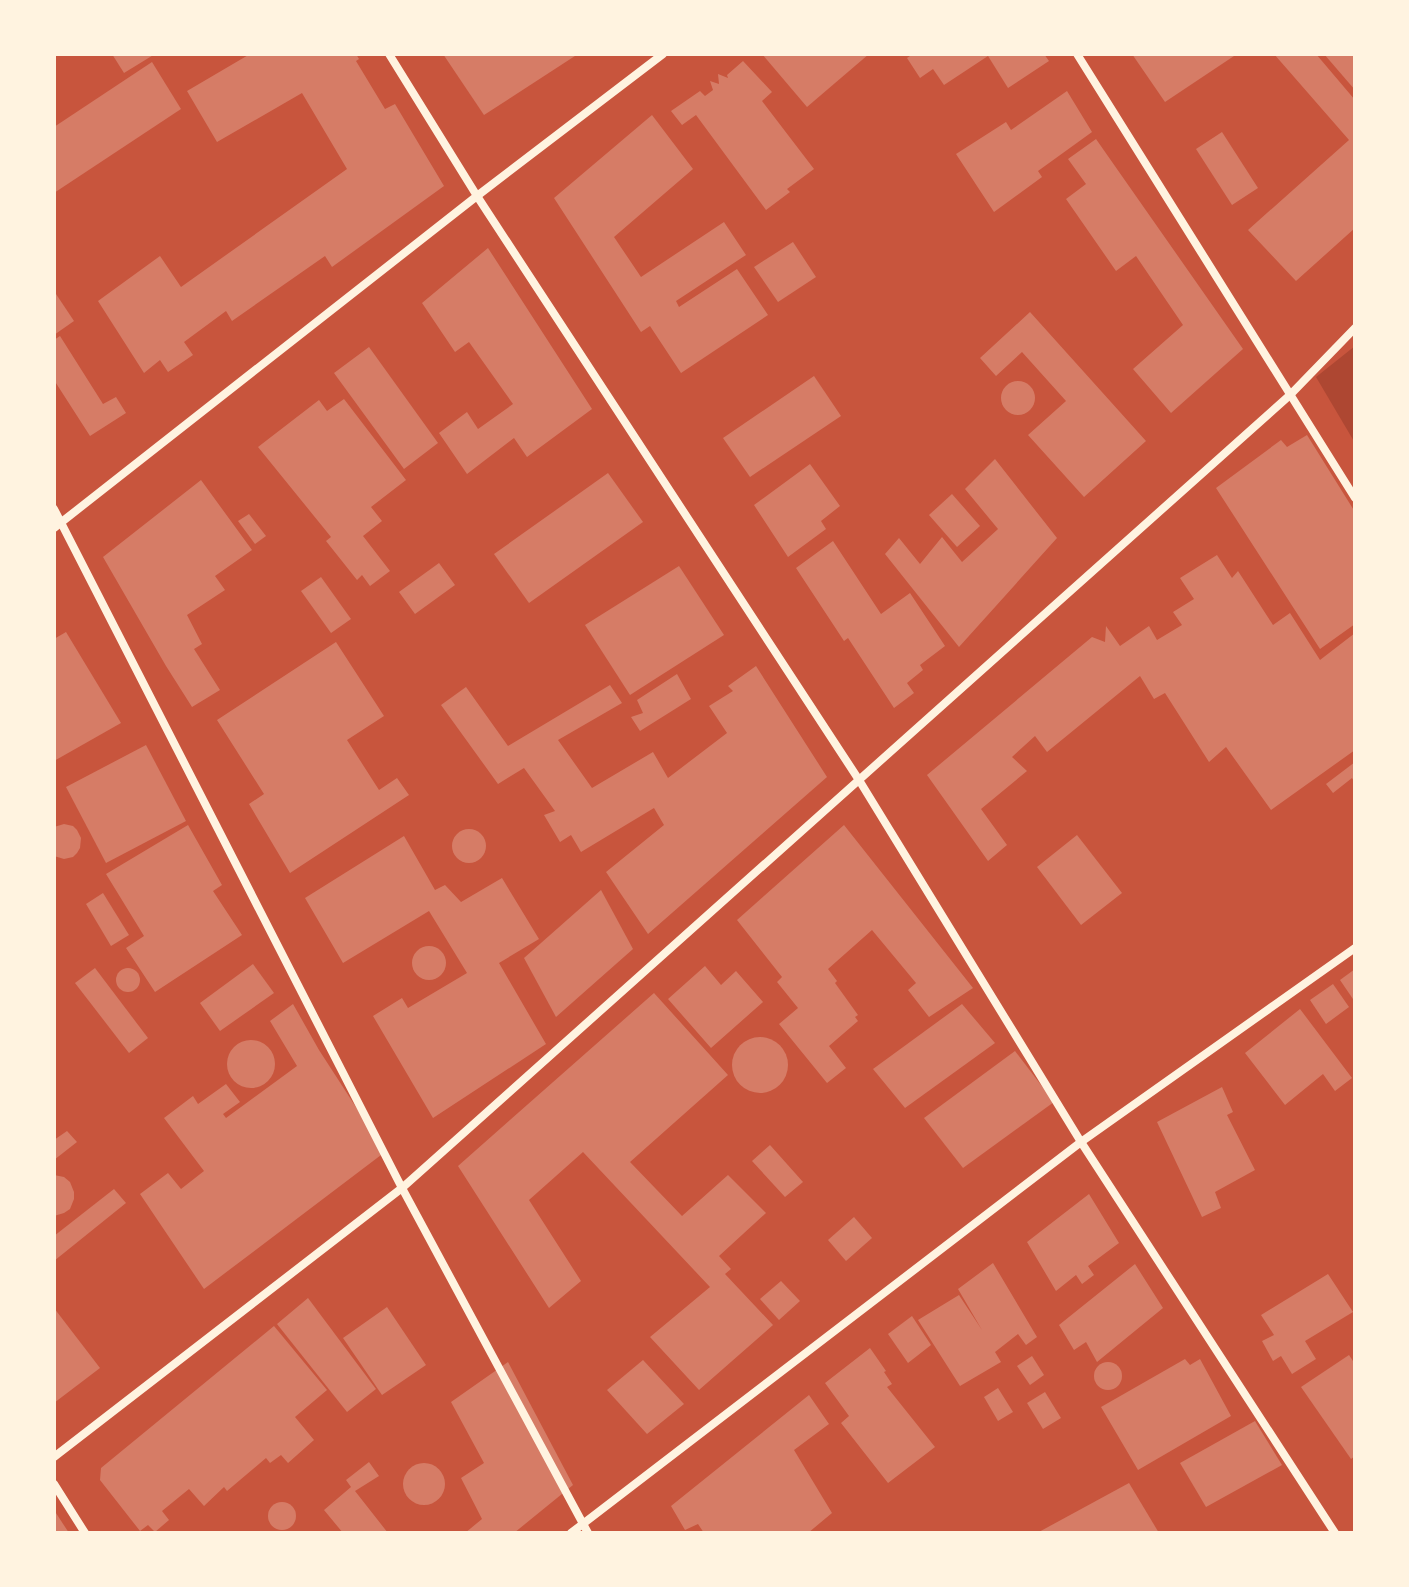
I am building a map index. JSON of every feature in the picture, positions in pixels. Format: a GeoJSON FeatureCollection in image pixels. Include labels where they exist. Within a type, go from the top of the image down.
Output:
{"type":"FeatureCollection","features":[{"type":"Feature","properties":{"kind":"street"},"geometry":{"type":"LineString","coordinates":[[389,54],[477,196],[859,780],[1081,1142],[1335,1533]]}},
{"type":"Feature","properties":{"kind":"street"},"geometry":{"type":"LineString","coordinates":[[58,525],[663,54]]}},
{"type":"Feature","properties":{"kind":"street"},"geometry":{"type":"LineString","coordinates":[[1077,54],[1355,498]]}},
{"type":"Feature","properties":{"kind":"street"},"geometry":{"type":"LineString","coordinates":[[54,1457],[402,1188],[1290,395],[1355,328]]}},
{"type":"Feature","properties":{"kind":"street"},"geometry":{"type":"LineString","coordinates":[[54,509],[58,525],[402,1188],[588,1533]]}},
{"type":"Feature","properties":{"kind":"street"},"geometry":{"type":"LineString","coordinates":[[571,1533],[1081,1142],[1355,948]]}},
{"type":"Feature","properties":{"kind":"street"},"geometry":{"type":"LineString","coordinates":[[54,1484],[85,1533]]}},
{"type":"Feature","properties":{"kind":"shaded area"},"geometry":{"type":"Polygon","coordinates":[[[1355,346],[1355,443],[1316,377],[1355,346]]]}},
{"type":"Feature","properties":{"kind":"building"},"geometry":{"type":"Polygon","coordinates":[[[112,54],[155,54],[124,73],[112,54]]]}},
{"type":"Feature","properties":{"kind":"building"},"geometry":{"type":"Polygon","coordinates":[[[250,54],[356,54],[359,59],[356,61],[385,109],[395,104],[444,186],[332,267],[325,256],[232,321],[226,311],[184,342],[193,355],[168,372],[160,360],[144,373],[98,301],[160,256],[181,287],[347,169],[302,93],[217,142],[187,91],[250,54]]]}},
{"type":"Feature","properties":{"kind":"building"},"geometry":{"type":"Polygon","coordinates":[[[443,54],[578,54],[484,115],[443,54]]]}},
{"type":"Feature","properties":{"kind":"building"},"geometry":{"type":"Polygon","coordinates":[[[762,54],[869,54],[807,107],[762,54]]]}},
{"type":"Feature","properties":{"kind":"building"},"geometry":{"type":"Polygon","coordinates":[[[913,54],[1044,54],[1049,61],[1008,88],[988,56],[944,85],[933,69],[920,78],[907,58],[913,54]]]}},
{"type":"Feature","properties":{"kind":"building"},"geometry":{"type":"Polygon","coordinates":[[[1132,54],[1237,54],[1165,102],[1132,54]]]}},
{"type":"Feature","properties":{"kind":"building"},"geometry":{"type":"Polygon","coordinates":[[[1274,54],[1316,54],[1355,100],[1355,228],[1296,281],[1248,230],[1349,140],[1274,54]]]}},
{"type":"Feature","properties":{"kind":"building"},"geometry":{"type":"Polygon","coordinates":[[[1324,54],[1355,54],[1355,90],[1324,54]]]}},
{"type":"Feature","properties":{"kind":"building"},"geometry":{"type":"Polygon","coordinates":[[[743,61],[772,92],[762,101],[814,169],[766,210],[696,115],[682,125],[671,111],[700,91],[705,96],[713,90],[710,81],[719,84],[718,74],[728,78],[727,75],[743,61]]]}},
{"type":"Feature","properties":{"kind":"building"},"geometry":{"type":"Polygon","coordinates":[[[152,62],[181,109],[54,193],[54,127],[152,62]]]}},
{"type":"Feature","properties":{"kind":"building"},"geometry":{"type":"Polygon","coordinates":[[[1067,91],[1092,132],[1038,171],[1042,177],[994,212],[956,154],[1006,122],[1011,130],[1067,91]]]}},
{"type":"Feature","properties":{"kind":"building"},"geometry":{"type":"Polygon","coordinates":[[[652,115],[693,169],[614,237],[641,277],[724,222],[746,255],[676,301],[679,307],[737,269],[768,315],[681,373],[650,326],[641,332],[554,198],[652,115]]]}},
{"type":"Feature","properties":{"kind":"building"},"geometry":{"type":"Polygon","coordinates":[[[1222,132],[1258,188],[1232,205],[1196,149],[1222,132]]]}},
{"type":"Feature","properties":{"kind":"building"},"geometry":{"type":"Polygon","coordinates":[[[1096,139],[1243,349],[1171,413],[1133,369],[1183,325],[1136,256],[1116,271],[1066,199],[1086,184],[1068,159],[1096,139]]]}},
{"type":"Feature","properties":{"kind":"building"},"geometry":{"type":"Polygon","coordinates":[[[793,242],[816,277],[778,302],[754,267],[793,242]]]}},
{"type":"Feature","properties":{"kind":"building"},"geometry":{"type":"Polygon","coordinates":[[[488,248],[592,409],[527,457],[514,438],[467,474],[439,433],[467,412],[478,429],[513,404],[469,342],[455,352],[422,303],[488,248]]]}},
{"type":"Feature","properties":{"kind":"building"},"geometry":{"type":"Polygon","coordinates":[[[54,291],[74,321],[54,335],[54,291]]]}},
{"type":"Feature","properties":{"kind":"building"},"geometry":{"type":"Polygon","coordinates":[[[1030,312],[1146,441],[1084,497],[1028,435],[1066,401],[1022,352],[996,376],[980,358],[1030,312]]]}},
{"type":"Feature","properties":{"kind":"building"},"geometry":{"type":"Polygon","coordinates":[[[60,336],[103,404],[116,397],[126,413],[90,436],[54,380],[54,340],[60,336]]]}},
{"type":"Feature","properties":{"kind":"building"},"geometry":{"type":"Polygon","coordinates":[[[369,347],[438,443],[404,469],[334,373],[369,347]]]}},
{"type":"Feature","properties":{"kind":"building"},"geometry":{"type":"Polygon","coordinates":[[[814,376],[841,416],[750,477],[723,438],[814,376]]]}},
{"type":"Feature","properties":{"kind":"building"},"geometry":{"type":"Polygon","coordinates":[[[1018,381],[1030,386],[1035,398],[1030,410],[1018,415],[1006,410],[1001,398],[1006,386],[1018,381]]]}},
{"type":"Feature","properties":{"kind":"building"},"geometry":{"type":"Polygon","coordinates":[[[344,399],[406,480],[371,507],[382,521],[363,536],[390,571],[370,586],[362,575],[357,580],[326,541],[331,537],[258,447],[319,400],[327,411],[344,399]]]}},
{"type":"Feature","properties":{"kind":"building"},"geometry":{"type":"Polygon","coordinates":[[[1307,435],[1355,512],[1355,624],[1320,649],[1216,488],[1281,440],[1287,447],[1307,435]]]}},
{"type":"Feature","properties":{"kind":"building"},"geometry":{"type":"Polygon","coordinates":[[[995,459],[1057,538],[959,647],[885,554],[899,538],[920,564],[942,537],[962,562],[998,529],[965,489],[995,459]]]}},
{"type":"Feature","properties":{"kind":"building"},"geometry":{"type":"Polygon","coordinates":[[[810,464],[840,506],[821,521],[826,529],[788,557],[754,505],[810,464]]]}},
{"type":"Feature","properties":{"kind":"building"},"geometry":{"type":"Polygon","coordinates":[[[608,473],[643,522],[529,603],[494,554],[608,473]]]}},
{"type":"Feature","properties":{"kind":"building"},"geometry":{"type":"Polygon","coordinates":[[[201,480],[252,550],[215,576],[225,590],[187,615],[202,644],[194,649],[220,690],[192,707],[103,557],[201,480]]]}},
{"type":"Feature","properties":{"kind":"building"},"geometry":{"type":"Polygon","coordinates":[[[952,494],[980,526],[957,547],[929,515],[952,494]]]}},
{"type":"Feature","properties":{"kind":"building"},"geometry":{"type":"Polygon","coordinates":[[[249,514],[266,536],[255,544],[238,521],[249,514]]]}},
{"type":"Feature","properties":{"kind":"building"},"geometry":{"type":"Polygon","coordinates":[[[833,541],[881,614],[910,593],[945,646],[920,665],[923,670],[907,683],[914,693],[894,708],[848,638],[844,641],[796,568],[833,541]]]}},
{"type":"Feature","properties":{"kind":"building"},"geometry":{"type":"Polygon","coordinates":[[[1217,555],[1232,578],[1238,571],[1273,625],[1290,613],[1320,660],[1355,633],[1355,750],[1271,810],[1226,747],[1209,762],[1165,693],[1154,699],[1140,676],[1047,752],[1035,736],[1012,757],[1027,771],[981,809],[1007,845],[988,861],[927,775],[1092,637],[1105,642],[1106,626],[1120,646],[1149,626],[1157,640],[1182,625],[1173,612],[1194,599],[1180,578],[1217,555]]]}},
{"type":"Feature","properties":{"kind":"building"},"geometry":{"type":"Polygon","coordinates":[[[439,563],[455,585],[415,614],[399,592],[439,563]]]}},
{"type":"Feature","properties":{"kind":"building"},"geometry":{"type":"Polygon","coordinates":[[[679,566],[724,635],[630,695],[585,625],[679,566]]]}},
{"type":"Feature","properties":{"kind":"building"},"geometry":{"type":"Polygon","coordinates":[[[321,577],[351,619],[331,633],[301,591],[321,577]]]}},
{"type":"Feature","properties":{"kind":"building"},"geometry":{"type":"Polygon","coordinates":[[[66,632],[121,723],[54,761],[54,639],[66,632]]]}},
{"type":"Feature","properties":{"kind":"building"},"geometry":{"type":"Polygon","coordinates":[[[336,642],[384,716],[347,740],[379,790],[397,778],[409,795],[290,873],[249,804],[264,794],[217,720],[336,642]]]}},
{"type":"Feature","properties":{"kind":"building"},"geometry":{"type":"Polygon","coordinates":[[[756,666],[827,777],[648,934],[606,872],[664,825],[654,808],[581,852],[571,835],[560,842],[544,815],[555,811],[524,768],[498,784],[441,705],[466,687],[508,746],[610,685],[622,703],[558,740],[592,788],[653,752],[668,778],[727,733],[709,706],[733,691],[728,686],[756,666]]]}},
{"type":"Feature","properties":{"kind":"building"},"geometry":{"type":"Polygon","coordinates":[[[677,674],[691,699],[640,731],[631,717],[643,713],[637,700],[677,674]]]}},
{"type":"Feature","properties":{"kind":"building"},"geometry":{"type":"Polygon","coordinates":[[[146,745],[186,821],[106,863],[66,787],[146,745]]]}},
{"type":"Feature","properties":{"kind":"building"},"geometry":{"type":"Polygon","coordinates":[[[1355,762],[1355,783],[1352,778],[1333,793],[1326,784],[1355,762]]]}},
{"type":"Feature","properties":{"kind":"building"},"geometry":{"type":"Polygon","coordinates":[[[64,824],[73,826],[81,838],[77,853],[64,859],[54,856],[54,827],[64,824]]]}},
{"type":"Feature","properties":{"kind":"building"},"geometry":{"type":"Polygon","coordinates":[[[188,825],[222,885],[213,891],[242,935],[155,992],[126,948],[144,936],[106,874],[188,825]]]}},
{"type":"Feature","properties":{"kind":"building"},"geometry":{"type":"Polygon","coordinates":[[[844,825],[973,988],[929,1017],[908,990],[916,983],[872,930],[828,969],[858,1015],[855,1017],[858,1021],[829,1046],[846,1068],[827,1083],[779,1024],[798,1008],[777,982],[782,977],[737,920],[844,825]]]}},
{"type":"Feature","properties":{"kind":"building"},"geometry":{"type":"Polygon","coordinates":[[[469,829],[481,834],[486,846],[481,858],[469,863],[457,858],[452,846],[457,834],[469,829]]]}},
{"type":"Feature","properties":{"kind":"building"},"geometry":{"type":"Polygon","coordinates":[[[1077,835],[1122,893],[1081,925],[1037,867],[1077,835]]]}},
{"type":"Feature","properties":{"kind":"building"},"geometry":{"type":"Polygon","coordinates":[[[404,836],[435,890],[445,885],[461,902],[502,878],[539,939],[499,963],[546,1044],[433,1118],[373,1016],[402,998],[408,1008],[467,973],[429,911],[343,963],[305,898],[404,836]]]}},
{"type":"Feature","properties":{"kind":"building"},"geometry":{"type":"Polygon","coordinates":[[[601,890],[633,949],[556,1017],[524,958],[601,890]]]}},
{"type":"Feature","properties":{"kind":"building"},"geometry":{"type":"Polygon","coordinates":[[[103,893],[129,935],[111,946],[86,904],[103,893]]]}},
{"type":"Feature","properties":{"kind":"building"},"geometry":{"type":"Polygon","coordinates":[[[429,946],[441,951],[446,963],[441,975],[429,980],[417,975],[412,963],[417,951],[429,946]]]}},
{"type":"Feature","properties":{"kind":"building"},"geometry":{"type":"Polygon","coordinates":[[[253,964],[274,993],[220,1031],[200,1003],[253,964]]]}},
{"type":"Feature","properties":{"kind":"building"},"geometry":{"type":"Polygon","coordinates":[[[705,966],[721,985],[736,971],[763,1002],[711,1048],[668,999],[705,966]]]}},
{"type":"Feature","properties":{"kind":"building"},"geometry":{"type":"Polygon","coordinates":[[[95,968],[148,1038],[129,1053],[75,983],[95,968]]]}},
{"type":"Feature","properties":{"kind":"building"},"geometry":{"type":"Polygon","coordinates":[[[128,968],[139,975],[140,980],[133,991],[128,992],[117,985],[116,980],[123,969],[128,968]]]}},
{"type":"Feature","properties":{"kind":"building"},"geometry":{"type":"Polygon","coordinates":[[[1355,969],[1355,1002],[1340,980],[1355,969]]]}},
{"type":"Feature","properties":{"kind":"building"},"geometry":{"type":"Polygon","coordinates":[[[1333,984],[1349,1007],[1326,1024],[1310,1000],[1333,984]]]}},
{"type":"Feature","properties":{"kind":"building"},"geometry":{"type":"Polygon","coordinates":[[[654,993],[728,1075],[630,1162],[682,1216],[728,1175],[766,1213],[719,1256],[731,1269],[725,1274],[773,1325],[699,1390],[650,1337],[710,1287],[583,1152],[529,1200],[581,1281],[549,1308],[458,1166],[654,993]]]}},
{"type":"Feature","properties":{"kind":"building"},"geometry":{"type":"Polygon","coordinates":[[[293,1004],[385,1152],[204,1289],[140,1194],[168,1173],[181,1189],[204,1171],[164,1118],[193,1096],[198,1104],[226,1084],[240,1102],[223,1114],[226,1118],[297,1066],[270,1021],[293,1004]]]}},
{"type":"Feature","properties":{"kind":"building"},"geometry":{"type":"Polygon","coordinates":[[[962,1004],[995,1043],[905,1108],[873,1069],[962,1004]]]}},
{"type":"Feature","properties":{"kind":"building"},"geometry":{"type":"Polygon","coordinates":[[[1300,1009],[1352,1078],[1335,1091],[1323,1074],[1285,1105],[1245,1053],[1300,1009]]]}},
{"type":"Feature","properties":{"kind":"building"},"geometry":{"type":"Polygon","coordinates":[[[760,1037],[780,1045],[788,1065],[780,1085],[760,1093],[740,1085],[732,1065],[740,1045],[760,1037]]]}},
{"type":"Feature","properties":{"kind":"building"},"geometry":{"type":"Polygon","coordinates":[[[251,1040],[268,1047],[275,1064],[268,1081],[251,1088],[234,1081],[227,1064],[234,1047],[251,1040]]]}},
{"type":"Feature","properties":{"kind":"building"},"geometry":{"type":"Polygon","coordinates":[[[1015,1051],[1054,1102],[963,1168],[924,1118],[1015,1051]]]}},
{"type":"Feature","properties":{"kind":"building"},"geometry":{"type":"Polygon","coordinates":[[[1222,1087],[1233,1112],[1227,1115],[1255,1170],[1215,1192],[1221,1208],[1202,1217],[1157,1122],[1222,1087]]]}},
{"type":"Feature","properties":{"kind":"building"},"geometry":{"type":"Polygon","coordinates":[[[67,1131],[77,1142],[54,1160],[54,1140],[67,1131]]]}},
{"type":"Feature","properties":{"kind":"building"},"geometry":{"type":"Polygon","coordinates":[[[770,1145],[803,1182],[785,1197],[752,1161],[770,1145]]]}},
{"type":"Feature","properties":{"kind":"building"},"geometry":{"type":"Polygon","coordinates":[[[54,1175],[70,1182],[74,1199],[70,1209],[54,1216],[54,1175]]]}},
{"type":"Feature","properties":{"kind":"building"},"geometry":{"type":"Polygon","coordinates":[[[114,1189],[126,1203],[54,1261],[54,1236],[114,1189]]]}},
{"type":"Feature","properties":{"kind":"building"},"geometry":{"type":"Polygon","coordinates":[[[1089,1194],[1119,1243],[1088,1266],[1094,1275],[1082,1284],[1076,1275],[1056,1291],[1027,1242],[1089,1194]]]}},
{"type":"Feature","properties":{"kind":"building"},"geometry":{"type":"Polygon","coordinates":[[[854,1217],[872,1238],[846,1261],[828,1240],[854,1217]]]}},
{"type":"Feature","properties":{"kind":"building"},"geometry":{"type":"Polygon","coordinates":[[[993,1263],[1037,1337],[1026,1345],[1018,1334],[995,1352],[1001,1362],[960,1386],[918,1320],[959,1295],[982,1330],[958,1289],[993,1263]]]}},
{"type":"Feature","properties":{"kind":"building"},"geometry":{"type":"Polygon","coordinates":[[[1135,1264],[1163,1308],[1097,1362],[1086,1342],[1074,1350],[1059,1325],[1135,1264]]]}},
{"type":"Feature","properties":{"kind":"building"},"geometry":{"type":"Polygon","coordinates":[[[1328,1274],[1353,1312],[1305,1341],[1316,1359],[1292,1374],[1281,1356],[1273,1361],[1262,1341],[1274,1335],[1261,1315],[1328,1274]]]}},
{"type":"Feature","properties":{"kind":"building"},"geometry":{"type":"Polygon","coordinates":[[[781,1281],[800,1301],[779,1320],[760,1299],[781,1281]]]}},
{"type":"Feature","properties":{"kind":"building"},"geometry":{"type":"Polygon","coordinates":[[[308,1298],[376,1389],[347,1412],[277,1324],[308,1298]]]}},
{"type":"Feature","properties":{"kind":"building"},"geometry":{"type":"Polygon","coordinates":[[[387,1307],[426,1365],[382,1395],[343,1338],[387,1307]]]}},
{"type":"Feature","properties":{"kind":"building"},"geometry":{"type":"Polygon","coordinates":[[[54,1308],[100,1368],[54,1403],[54,1308]]]}},
{"type":"Feature","properties":{"kind":"building"},"geometry":{"type":"Polygon","coordinates":[[[912,1316],[931,1345],[908,1363],[888,1334],[912,1316]]]}},
{"type":"Feature","properties":{"kind":"building"},"geometry":{"type":"Polygon","coordinates":[[[274,1326],[327,1390],[295,1417],[314,1440],[288,1463],[281,1455],[270,1463],[266,1458],[227,1491],[224,1487],[204,1506],[189,1489],[162,1511],[169,1520],[155,1532],[148,1525],[140,1531],[100,1480],[101,1468],[274,1326]]]}},
{"type":"Feature","properties":{"kind":"building"},"geometry":{"type":"Polygon","coordinates":[[[870,1348],[892,1384],[887,1387],[935,1447],[888,1483],[841,1423],[849,1416],[825,1383],[870,1348]]]}},
{"type":"Feature","properties":{"kind":"building"},"geometry":{"type":"Polygon","coordinates":[[[1349,1355],[1355,1364],[1355,1456],[1351,1459],[1301,1387],[1349,1355]]]}},
{"type":"Feature","properties":{"kind":"building"},"geometry":{"type":"Polygon","coordinates":[[[1032,1356],[1044,1375],[1030,1385],[1017,1366],[1032,1356]]]}},
{"type":"Feature","properties":{"kind":"building"},"geometry":{"type":"Polygon","coordinates":[[[1185,1359],[1190,1365],[1200,1359],[1231,1416],[1138,1470],[1101,1407],[1185,1359]]]}},
{"type":"Feature","properties":{"kind":"building"},"geometry":{"type":"Polygon","coordinates":[[[643,1360],[684,1404],[647,1434],[607,1390],[643,1360]]]}},
{"type":"Feature","properties":{"kind":"building"},"geometry":{"type":"Polygon","coordinates":[[[508,1362],[573,1485],[514,1533],[465,1533],[482,1519],[461,1478],[484,1463],[451,1402],[508,1362]]]}},
{"type":"Feature","properties":{"kind":"building"},"geometry":{"type":"Polygon","coordinates":[[[1108,1362],[1118,1366],[1122,1376],[1118,1386],[1108,1390],[1098,1386],[1094,1376],[1098,1366],[1108,1362]]]}},
{"type":"Feature","properties":{"kind":"building"},"geometry":{"type":"Polygon","coordinates":[[[998,1388],[1013,1412],[998,1421],[984,1397],[998,1388]]]}},
{"type":"Feature","properties":{"kind":"building"},"geometry":{"type":"Polygon","coordinates":[[[1045,1392],[1061,1418],[1043,1429],[1027,1403],[1045,1392]]]}},
{"type":"Feature","properties":{"kind":"building"},"geometry":{"type":"Polygon","coordinates":[[[809,1395],[829,1424],[794,1450],[832,1513],[808,1533],[704,1533],[698,1524],[685,1530],[671,1506],[809,1395]]]}},
{"type":"Feature","properties":{"kind":"building"},"geometry":{"type":"Polygon","coordinates":[[[1255,1421],[1282,1465],[1206,1507],[1180,1463],[1255,1421]]]}},
{"type":"Feature","properties":{"kind":"building"},"geometry":{"type":"Polygon","coordinates":[[[369,1462],[379,1476],[355,1491],[388,1533],[343,1533],[324,1510],[351,1487],[346,1480],[369,1462]]]}},
{"type":"Feature","properties":{"kind":"building"},"geometry":{"type":"Polygon","coordinates":[[[424,1463],[439,1469],[445,1484],[439,1499],[424,1505],[409,1499],[403,1484],[409,1469],[424,1463]]]}},
{"type":"Feature","properties":{"kind":"building"},"geometry":{"type":"Polygon","coordinates":[[[1129,1483],[1159,1533],[1037,1533],[1129,1483]]]}},
{"type":"Feature","properties":{"kind":"building"},"geometry":{"type":"Polygon","coordinates":[[[282,1502],[292,1506],[296,1516],[292,1526],[282,1530],[272,1526],[268,1516],[272,1506],[282,1502]]]}},
{"type":"Feature","properties":{"kind":"building"},"geometry":{"type":"Polygon","coordinates":[[[54,1510],[69,1533],[54,1533],[54,1510]]]}}]}
